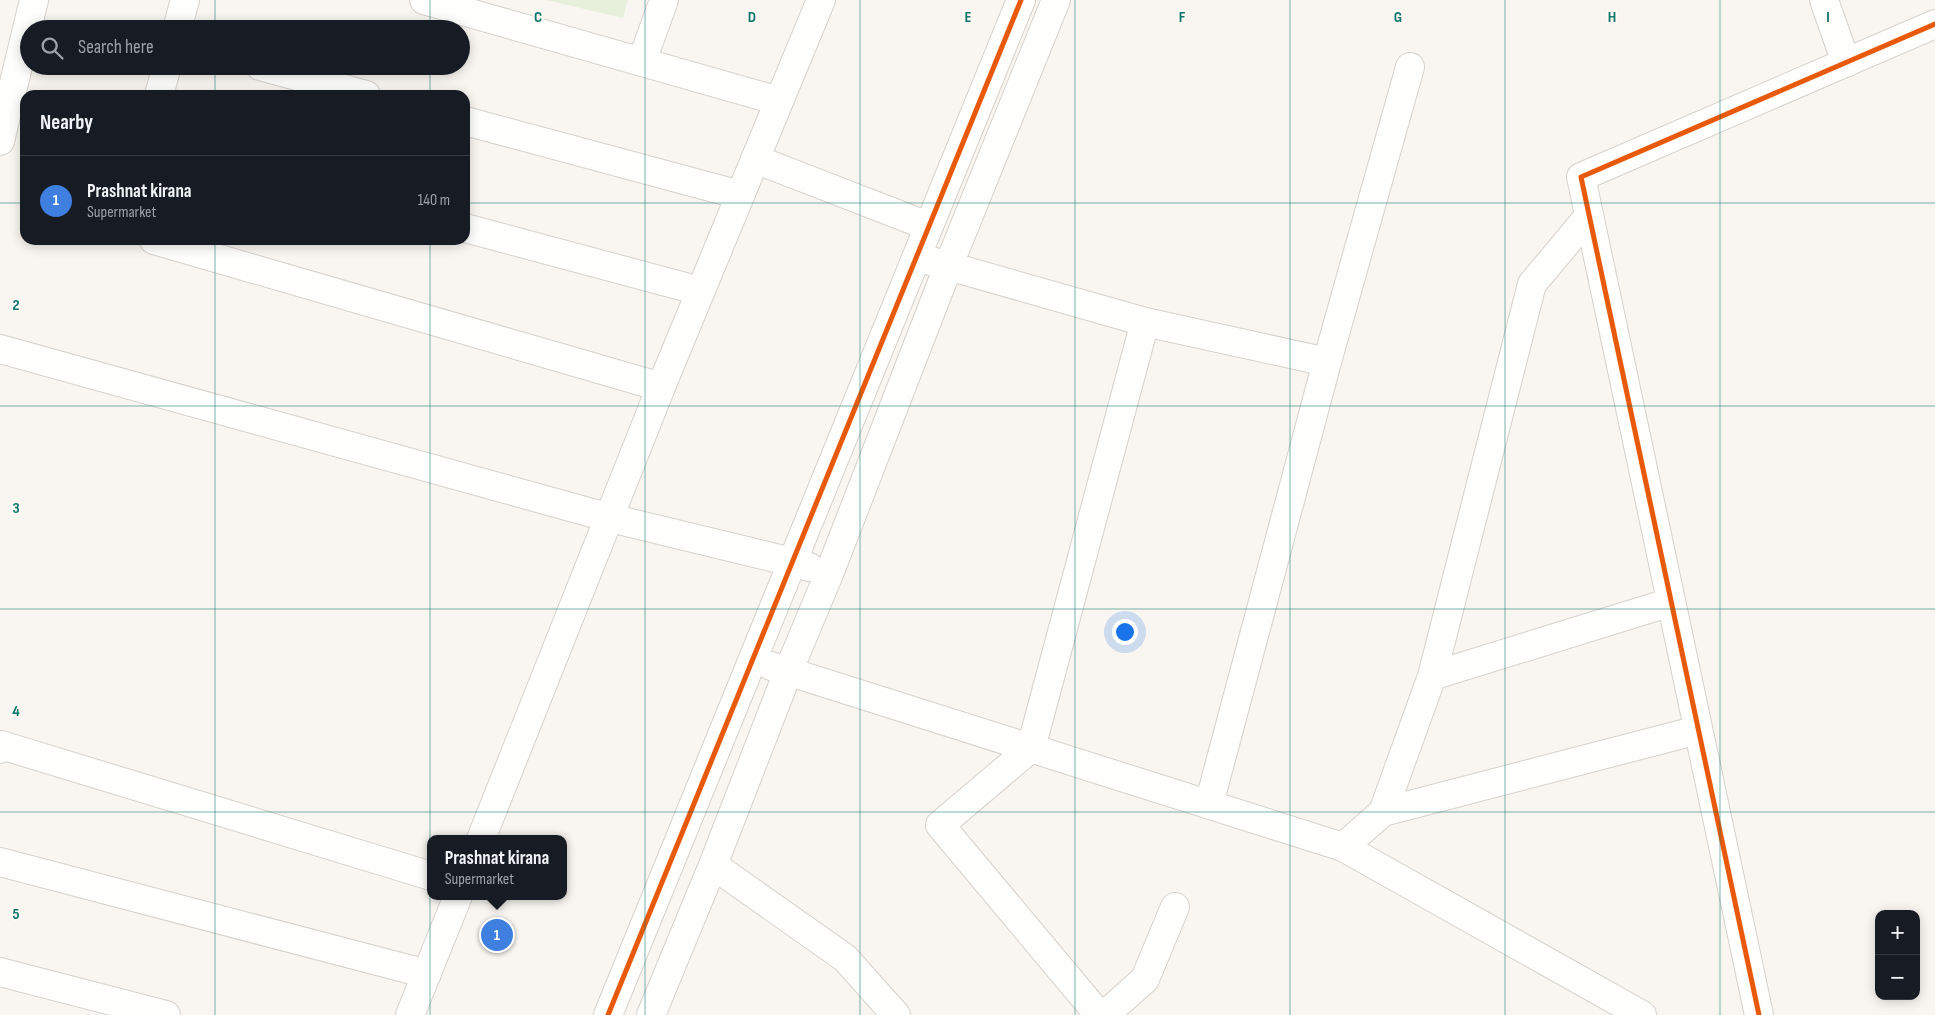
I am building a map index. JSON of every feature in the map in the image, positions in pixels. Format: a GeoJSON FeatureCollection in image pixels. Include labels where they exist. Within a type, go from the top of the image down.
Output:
{"type":"FeatureCollection","features":[{"type":"Feature","properties":{"kind":"street"},"geometry":{"type":"LineString","coordinates":[[29,20],[34,0]]}},
{"type":"Feature","properties":{"kind":"street"},"geometry":{"type":"LineString","coordinates":[[179,20],[185,0]]}},
{"type":"Feature","properties":{"kind":"street"},"geometry":{"type":"LineString","coordinates":[[424,0],[642,61],[779,102]]}},
{"type":"Feature","properties":{"kind":"street"},"geometry":{"type":"LineString","coordinates":[[642,61],[664,0]]}},
{"type":"Feature","properties":{"kind":"street"},"geometry":{"type":"LineString","coordinates":[[483,835],[700,291],[821,0]]}},
{"type":"Feature","properties":{"kind":"street"},"geometry":{"type":"LineString","coordinates":[[608,1015],[1021,0]]}},
{"type":"Feature","properties":{"kind":"street"},"geometry":{"type":"LineString","coordinates":[[651,1015],[713,865],[788,672],[829,574],[948,267],[1056,0]]}},
{"type":"Feature","properties":{"kind":"street"},"geometry":{"type":"LineString","coordinates":[[1824,0],[1846,63]]}},
{"type":"Feature","properties":{"kind":"street"},"geometry":{"type":"LineString","coordinates":[[1759,1015],[1580,178],[1935,24]]}},
{"type":"Feature","properties":{"kind":"street"},"geometry":{"type":"LineString","coordinates":[[1,132],[20,56]]}},
{"type":"Feature","properties":{"kind":"street"},"geometry":{"type":"LineString","coordinates":[[1209,804],[1327,362],[1410,67]]}},
{"type":"Feature","properties":{"kind":"street"},"geometry":{"type":"LineString","coordinates":[[160,90],[165,75]]}},
{"type":"Feature","properties":{"kind":"street"},"geometry":{"type":"LineString","coordinates":[[293,75],[348,90]]}},
{"type":"Feature","properties":{"kind":"street"},"geometry":{"type":"LineString","coordinates":[[470,123],[740,195]]}},
{"type":"Feature","properties":{"kind":"street"},"geometry":{"type":"LineString","coordinates":[[755,159],[928,226]]}},
{"type":"Feature","properties":{"kind":"street"},"geometry":{"type":"LineString","coordinates":[[1383,812],[1432,676],[1532,284],[1589,216]]}},
{"type":"Feature","properties":{"kind":"street"},"geometry":{"type":"LineString","coordinates":[[470,229],[700,291]]}},
{"type":"Feature","properties":{"kind":"street"},"geometry":{"type":"LineString","coordinates":[[171,245],[661,388]]}},
{"type":"Feature","properties":{"kind":"street"},"geometry":{"type":"LineString","coordinates":[[917,256],[948,267],[1146,322],[1327,362]]}},
{"type":"Feature","properties":{"kind":"street"},"geometry":{"type":"LineString","coordinates":[[1099,1015],[940,825],[1031,748],[1146,322]]}},
{"type":"Feature","properties":{"kind":"street"},"geometry":{"type":"LineString","coordinates":[[0,349],[610,518],[792,562],[829,574]]}},
{"type":"Feature","properties":{"kind":"street"},"geometry":{"type":"LineString","coordinates":[[1432,676],[1670,602]]}},
{"type":"Feature","properties":{"kind":"street"},"geometry":{"type":"LineString","coordinates":[[752,660],[1343,847],[1642,1015]]}},
{"type":"Feature","properties":{"kind":"street"},"geometry":{"type":"LineString","coordinates":[[1343,847],[1383,812],[1698,730]]}},
{"type":"Feature","properties":{"kind":"street"},"geometry":{"type":"LineString","coordinates":[[0,747],[427,875]]}},
{"type":"Feature","properties":{"kind":"street"},"geometry":{"type":"LineString","coordinates":[[0,862],[427,974]]}},
{"type":"Feature","properties":{"kind":"street"},"geometry":{"type":"LineString","coordinates":[[713,865],[845,958],[892,1013]]}},
{"type":"Feature","properties":{"kind":"street"},"geometry":{"type":"LineString","coordinates":[[410,1015],[456,900]]}},
{"type":"Feature","properties":{"kind":"street"},"geometry":{"type":"LineString","coordinates":[[1105,1015],[1145,979],[1176,907]]}},
{"type":"Feature","properties":{"kind":"street"},"geometry":{"type":"LineString","coordinates":[[0,972],[166,1015]]}},
{"type":"Feature","properties":{"kind":"green space"},"geometry":{"type":"Polygon","coordinates":[[[546,0],[628,0],[623,18],[546,0]]]}},
{"type":"Feature","properties":{"kind":"cycle path"},"geometry":{"type":"LineString","coordinates":[[608,1015],[1021,0]]}},
{"type":"Feature","properties":{"kind":"cycle path"},"geometry":{"type":"LineString","coordinates":[[1759,1015],[1581,177],[1935,24]]}},
{"type":"Feature","properties":{"kind":"place","name":"Prashnat kirana"},"geometry":{"type":"Point","coordinates":[497,935]}}]}
